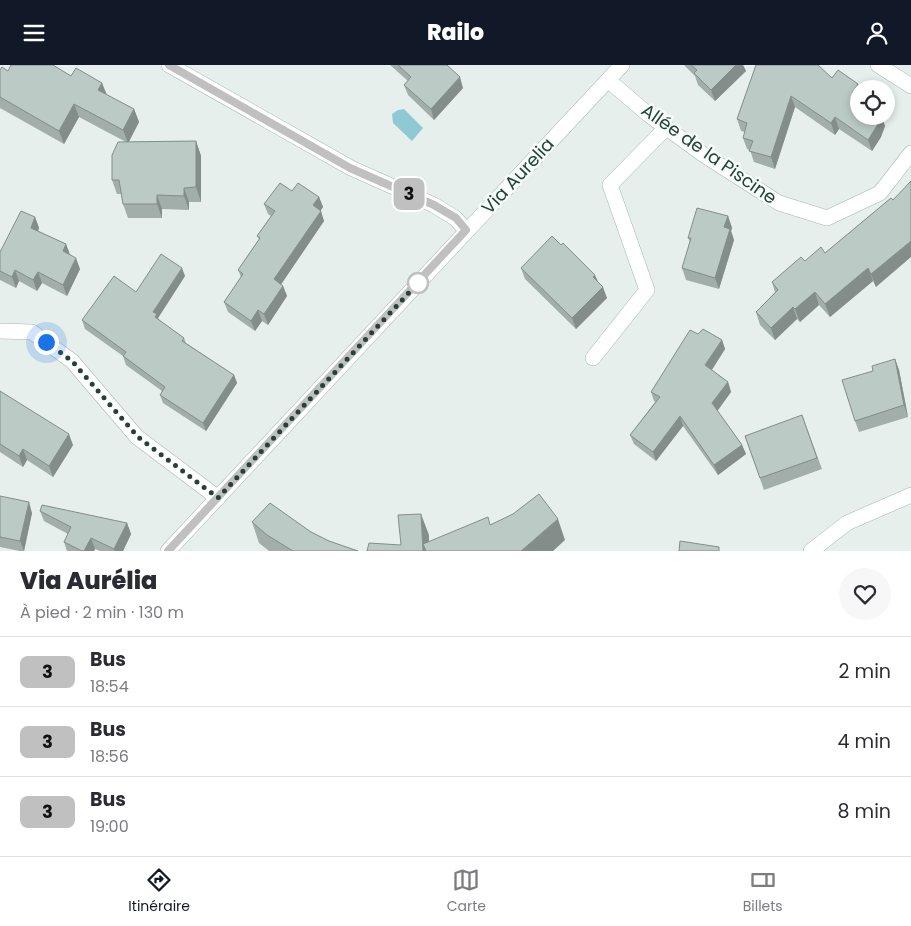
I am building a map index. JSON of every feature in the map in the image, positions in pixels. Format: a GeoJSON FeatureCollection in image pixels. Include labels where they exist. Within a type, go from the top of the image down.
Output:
{"type":"FeatureCollection","features":[{"type":"Feature","properties":{"kind":"street"},"geometry":{"type":"LineString","coordinates":[[169,65],[350,168],[434,205],[456,218],[466,230]]}},
{"type":"Feature","properties":{"kind":"street","name":"Via Aurelia"},"geometry":{"type":"LineString","coordinates":[[168,551],[622,65]]}},
{"type":"Feature","properties":{"kind":"street"},"geometry":{"type":"LineString","coordinates":[[878,65],[911,86]]}},
{"type":"Feature","properties":{"kind":"street","name":"Allée de la Piscine"},"geometry":{"type":"LineString","coordinates":[[608,80],[666,128],[779,203],[827,218],[880,193],[911,153]]}},
{"type":"Feature","properties":{"kind":"street"},"geometry":{"type":"LineString","coordinates":[[594,358],[647,290],[610,185],[666,128]]}},
{"type":"Feature","properties":{"kind":"street"},"geometry":{"type":"LineString","coordinates":[[0,331],[32,333],[72,361],[138,437],[218,498]]}},
{"type":"Feature","properties":{"kind":"street"},"geometry":{"type":"LineString","coordinates":[[811,551],[847,523],[911,495]]}},
{"type":"Feature","properties":{"kind":"water"},"geometry":{"type":"Polygon","coordinates":[[[404,109],[423,128],[412,141],[393,123],[392,114],[404,109]]]}},
{"type":"Feature","properties":{"kind":"building"},"geometry":{"type":"Polygon","coordinates":[[[11,65],[53,65],[71,76],[76,68],[102,83],[98,90],[134,109],[123,130],[74,104],[59,131],[0,97],[0,70],[2,67],[8,71],[11,65]]]}},
{"type":"Feature","properties":{"kind":"building"},"geometry":{"type":"Polygon","coordinates":[[[398,65],[447,65],[460,77],[431,109],[404,85],[411,77],[398,65]]]}},
{"type":"Feature","properties":{"kind":"building"},"geometry":{"type":"Polygon","coordinates":[[[691,65],[736,65],[711,90],[694,73],[697,70],[691,65]]]}},
{"type":"Feature","properties":{"kind":"building"},"geometry":{"type":"Polygon","coordinates":[[[756,65],[818,65],[832,78],[838,70],[852,80],[850,80],[850,125],[877,125],[868,140],[835,117],[831,123],[791,96],[771,157],[749,151],[753,141],[743,138],[747,123],[737,119],[756,65]]]}},
{"type":"Feature","properties":{"kind":"building"},"geometry":{"type":"Polygon","coordinates":[[[196,141],[196,187],[184,188],[184,196],[157,195],[157,204],[123,204],[119,180],[112,180],[112,155],[118,142],[196,141]]]}},
{"type":"Feature","properties":{"kind":"building"},"geometry":{"type":"Polygon","coordinates":[[[911,181],[911,241],[871,274],[868,268],[825,304],[815,292],[795,309],[793,307],[771,328],[756,312],[778,290],[772,282],[801,257],[805,261],[821,247],[825,253],[891,198],[893,200],[911,181]]]}},
{"type":"Feature","properties":{"kind":"building"},"geometry":{"type":"Polygon","coordinates":[[[280,183],[292,191],[298,183],[319,197],[313,205],[321,211],[274,279],[283,286],[264,314],[258,310],[251,321],[224,302],[243,274],[238,270],[260,238],[257,236],[275,211],[264,204],[280,183]]]}},
{"type":"Feature","properties":{"kind":"building"},"geometry":{"type":"Polygon","coordinates":[[[697,208],[728,216],[724,227],[730,229],[715,278],[682,268],[697,208]]]}},
{"type":"Feature","properties":{"kind":"building"},"geometry":{"type":"Polygon","coordinates":[[[21,211],[35,217],[31,228],[66,244],[63,251],[76,258],[63,285],[38,272],[33,280],[15,270],[12,277],[0,271],[0,252],[21,211]]]}},
{"type":"Feature","properties":{"kind":"building"},"geometry":{"type":"Polygon","coordinates":[[[552,236],[561,245],[563,243],[595,275],[593,277],[603,287],[572,318],[521,268],[552,236]]]}},
{"type":"Feature","properties":{"kind":"building"},"geometry":{"type":"Polygon","coordinates":[[[161,254],[182,268],[153,312],[157,314],[155,317],[184,338],[182,341],[234,375],[203,423],[160,395],[165,387],[123,356],[126,352],[82,320],[114,276],[136,292],[161,254]]]}},
{"type":"Feature","properties":{"kind":"building"},"geometry":{"type":"Polygon","coordinates":[[[703,329],[722,340],[705,365],[728,382],[712,403],[742,445],[714,465],[680,416],[653,452],[630,435],[660,397],[651,392],[690,330],[698,334],[703,329]]]}},
{"type":"Feature","properties":{"kind":"building"},"geometry":{"type":"Polygon","coordinates":[[[895,359],[904,405],[855,421],[842,380],[873,371],[872,366],[895,359]]]}},
{"type":"Feature","properties":{"kind":"building"},"geometry":{"type":"Polygon","coordinates":[[[0,391],[69,434],[49,466],[23,449],[19,456],[0,444],[0,391]]]}},
{"type":"Feature","properties":{"kind":"building"},"geometry":{"type":"Polygon","coordinates":[[[802,415],[817,458],[760,478],[745,436],[802,415]]]}},
{"type":"Feature","properties":{"kind":"building"},"geometry":{"type":"Polygon","coordinates":[[[539,494],[558,519],[521,551],[426,551],[423,544],[488,517],[490,525],[513,514],[539,494]]]}},
{"type":"Feature","properties":{"kind":"building"},"geometry":{"type":"Polygon","coordinates":[[[0,496],[29,502],[20,541],[0,537],[0,496]]]}},
{"type":"Feature","properties":{"kind":"building"},"geometry":{"type":"Polygon","coordinates":[[[270,503],[311,532],[329,541],[358,551],[293,551],[267,535],[252,522],[270,503]]]}},
{"type":"Feature","properties":{"kind":"building"},"geometry":{"type":"Polygon","coordinates":[[[42,505],[127,523],[114,549],[91,538],[84,551],[82,551],[64,542],[71,527],[40,511],[42,505]]]}},
{"type":"Feature","properties":{"kind":"building"},"geometry":{"type":"Polygon","coordinates":[[[421,514],[423,551],[367,551],[369,543],[401,545],[398,515],[421,514]]]}},
{"type":"Feature","properties":{"kind":"building"},"geometry":{"type":"Polygon","coordinates":[[[680,541],[719,547],[719,551],[679,551],[680,541]]]}},
{"type":"Feature","properties":{"kind":"bus line","name":"3"},"geometry":{"type":"LineString","coordinates":[[168,551],[466,230],[456,218],[434,205],[350,168],[169,65]]}},
{"type":"Feature","properties":{"kind":"route"},"geometry":{"type":"LineString","coordinates":[[46,342],[72,361],[138,437],[218,498],[418,283]]}}]}
